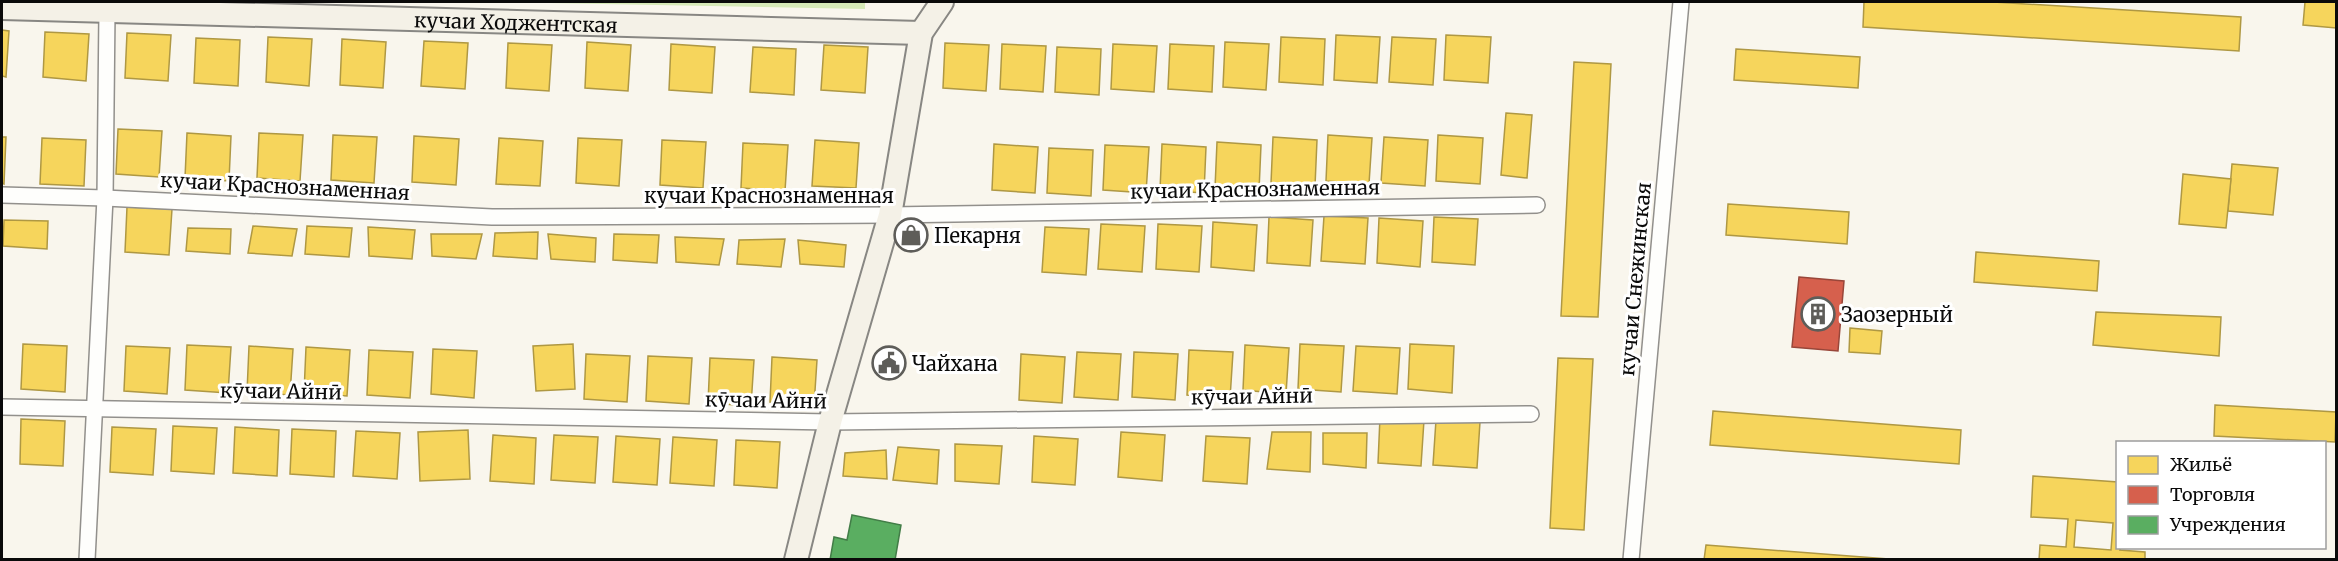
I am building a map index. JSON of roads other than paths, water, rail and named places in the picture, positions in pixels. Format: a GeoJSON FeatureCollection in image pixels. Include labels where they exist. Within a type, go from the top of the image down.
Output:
{"type":"FeatureCollection","features":[{"type":"Feature","properties":{"kind":"main road"},"geometry":{"type":"LineString","coordinates":[[796,560],[830,422],[890,215],[921,33],[942,2]]}},
{"type":"Feature","properties":{"kind":"main road","name":"кучаи Ходжентская"},"geometry":{"type":"LineString","coordinates":[[2,8],[921,33]]}},
{"type":"Feature","properties":{"kind":"street","name":"кучаи Снежинская"},"geometry":{"type":"LineString","coordinates":[[1631,560],[1681,2]]}},
{"type":"Feature","properties":{"kind":"street"},"geometry":{"type":"LineString","coordinates":[[87,560],[105,198],[107,11]]}},
{"type":"Feature","properties":{"kind":"street","name":"кучаи Краснознаменная"},"geometry":{"type":"LineString","coordinates":[[2,195],[492,217],[890,215],[1538,205]]}},
{"type":"Feature","properties":{"kind":"street","name":"кӯчаи Айнӣ"},"geometry":{"type":"LineString","coordinates":[[2,407],[830,422],[1531,414]]}},
{"type":"Feature","properties":{"kind":"place","name":"Пекарня"},"geometry":{"type":"Point","coordinates":[911,235]}},
{"type":"Feature","properties":{"kind":"place","name":"Заозерный"},"geometry":{"type":"Point","coordinates":[1818,314]}},
{"type":"Feature","properties":{"kind":"place","name":"Чайхана"},"geometry":{"type":"Point","coordinates":[889,363]}}]}
